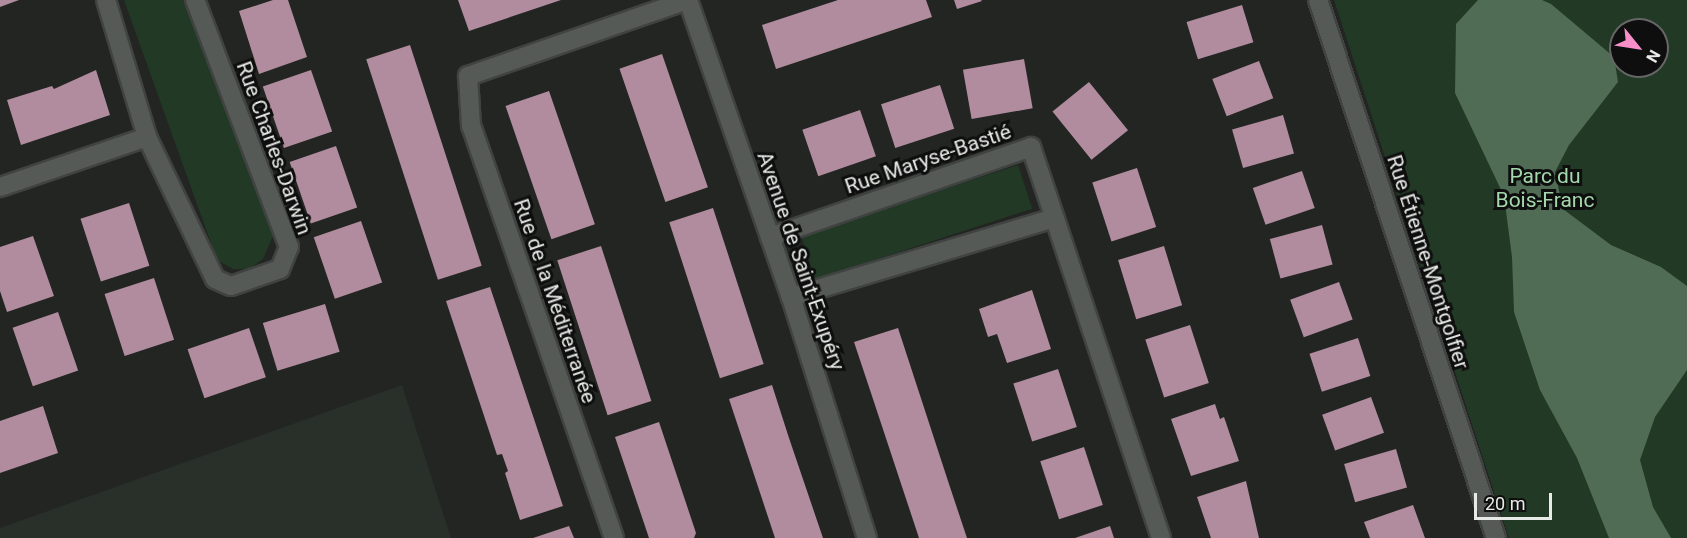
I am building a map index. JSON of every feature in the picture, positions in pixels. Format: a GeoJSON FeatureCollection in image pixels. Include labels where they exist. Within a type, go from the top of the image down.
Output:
{"type":"FeatureCollection","features":[{"type":"Feature","properties":{"kind":"street","name":"Rue Charles-Darwin"},"geometry":{"type":"LineString","coordinates":[[106,0],[147,136],[215,279],[231,286],[280,269],[289,246],[195,0]]}},
{"type":"Feature","properties":{"kind":"street","name":"Rue de la Méditerranée"},"geometry":{"type":"LineString","coordinates":[[614,538],[471,126],[468,76],[688,0]]}},
{"type":"Feature","properties":{"kind":"street","name":"Avenue de Saint-Exupéry"},"geometry":{"type":"LineString","coordinates":[[688,0],[790,297],[867,538]]}},
{"type":"Feature","properties":{"kind":"street","name":"Rue Étienne-Montgolfier"},"geometry":{"type":"LineString","coordinates":[[1318,0],[1496,538]]}},
{"type":"Feature","properties":{"kind":"street"},"geometry":{"type":"LineString","coordinates":[[0,187],[147,136]]}},
{"type":"Feature","properties":{"kind":"street","name":"Rue Maryse-Bastié"},"geometry":{"type":"LineString","coordinates":[[770,237],[1031,147],[1161,538]]}},
{"type":"Feature","properties":{"kind":"street"},"geometry":{"type":"LineString","coordinates":[[790,297],[1054,218]]}},
{"type":"Feature","properties":{"kind":"shaded area"},"geometry":{"type":"Polygon","coordinates":[[[1478,0],[1542,0],[1551,4],[1609,53],[1609,78],[1617,78],[1618,82],[1569,145],[1555,172],[1563,209],[1611,245],[1661,267],[1687,286],[1687,370],[1655,417],[1640,460],[1653,507],[1671,538],[1609,538],[1577,458],[1540,390],[1514,312],[1512,257],[1504,196],[1455,93],[1456,24],[1478,0]]]}},
{"type":"Feature","properties":{"kind":"shaded area"},"geometry":{"type":"Polygon","coordinates":[[[402,385],[451,538],[0,538],[0,528],[402,385]]]}},
{"type":"Feature","properties":{"kind":"green space"},"geometry":{"type":"Polygon","coordinates":[[[124,0],[190,0],[273,236],[263,259],[249,269],[233,269],[217,260],[124,0]]]}},
{"type":"Feature","properties":{"kind":"green space","name":"Parc du Bois-Franc"},"geometry":{"type":"Polygon","coordinates":[[[1334,0],[1687,0],[1687,538],[1509,538],[1334,0]]]}},
{"type":"Feature","properties":{"kind":"green space"},"geometry":{"type":"Polygon","coordinates":[[[1018,165],[1032,209],[815,279],[801,235],[1018,165]]]}},
{"type":"Feature","properties":{"kind":"building"},"geometry":{"type":"Polygon","coordinates":[[[0,0],[19,0],[0,7],[0,0]]]}},
{"type":"Feature","properties":{"kind":"building"},"geometry":{"type":"Polygon","coordinates":[[[273,0],[288,0],[307,57],[259,74],[239,11],[273,0]]]}},
{"type":"Feature","properties":{"kind":"building"},"geometry":{"type":"Polygon","coordinates":[[[458,0],[561,0],[469,31],[458,0]]]}},
{"type":"Feature","properties":{"kind":"building"},"geometry":{"type":"Polygon","coordinates":[[[838,0],[926,0],[932,17],[776,69],[762,25],[838,0]]]}},
{"type":"Feature","properties":{"kind":"building"},"geometry":{"type":"Polygon","coordinates":[[[954,0],[981,0],[982,1],[957,9],[954,0]]]}},
{"type":"Feature","properties":{"kind":"building"},"geometry":{"type":"Polygon","coordinates":[[[1242,5],[1253,42],[1198,59],[1187,22],[1242,5]]]}},
{"type":"Feature","properties":{"kind":"building"},"geometry":{"type":"Polygon","coordinates":[[[410,45],[482,266],[438,280],[366,59],[410,45]]]}},
{"type":"Feature","properties":{"kind":"building"},"geometry":{"type":"Polygon","coordinates":[[[662,54],[708,187],[665,202],[619,69],[662,54]]]}},
{"type":"Feature","properties":{"kind":"building"},"geometry":{"type":"Polygon","coordinates":[[[1024,59],[1033,108],[972,119],[963,70],[1024,59]]]}},
{"type":"Feature","properties":{"kind":"building"},"geometry":{"type":"Polygon","coordinates":[[[1259,61],[1273,98],[1227,116],[1212,79],[1259,61]]]}},
{"type":"Feature","properties":{"kind":"building"},"geometry":{"type":"Polygon","coordinates":[[[96,70],[110,115],[21,145],[7,100],[52,86],[54,89],[96,70]]]}},
{"type":"Feature","properties":{"kind":"building"},"geometry":{"type":"Polygon","coordinates":[[[311,70],[332,131],[284,148],[263,87],[311,70]]]}},
{"type":"Feature","properties":{"kind":"building"},"geometry":{"type":"Polygon","coordinates":[[[1089,82],[1128,130],[1091,160],[1052,112],[1089,82]]]}},
{"type":"Feature","properties":{"kind":"building"},"geometry":{"type":"Polygon","coordinates":[[[940,85],[954,129],[895,148],[881,104],[940,85]]]}},
{"type":"Feature","properties":{"kind":"building"},"geometry":{"type":"Polygon","coordinates":[[[549,91],[595,224],[551,239],[506,106],[549,91]]]}},
{"type":"Feature","properties":{"kind":"building"},"geometry":{"type":"Polygon","coordinates":[[[860,110],[876,156],[818,176],[802,130],[860,110]]]}},
{"type":"Feature","properties":{"kind":"building"},"geometry":{"type":"Polygon","coordinates":[[[1283,115],[1294,153],[1243,168],[1232,130],[1283,115]]]}},
{"type":"Feature","properties":{"kind":"building"},"geometry":{"type":"Polygon","coordinates":[[[336,146],[357,207],[311,223],[290,162],[336,146]]]}},
{"type":"Feature","properties":{"kind":"building"},"geometry":{"type":"Polygon","coordinates":[[[1137,168],[1156,227],[1111,241],[1092,183],[1137,168]]]}},
{"type":"Feature","properties":{"kind":"building"},"geometry":{"type":"Polygon","coordinates":[[[1302,171],[1315,208],[1266,225],[1253,188],[1302,171]]]}},
{"type":"Feature","properties":{"kind":"building"},"geometry":{"type":"Polygon","coordinates":[[[129,203],[149,266],[101,282],[80,219],[129,203]]]}},
{"type":"Feature","properties":{"kind":"building"},"geometry":{"type":"Polygon","coordinates":[[[713,208],[764,364],[720,378],[669,222],[713,208]]]}},
{"type":"Feature","properties":{"kind":"building"},"geometry":{"type":"Polygon","coordinates":[[[361,221],[382,282],[335,299],[314,237],[361,221]]]}},
{"type":"Feature","properties":{"kind":"building"},"geometry":{"type":"Polygon","coordinates":[[[1322,225],[1333,265],[1280,279],[1270,239],[1322,225]]]}},
{"type":"Feature","properties":{"kind":"building"},"geometry":{"type":"Polygon","coordinates":[[[33,236],[54,296],[7,312],[0,291],[0,247],[33,236]]]}},
{"type":"Feature","properties":{"kind":"building"},"geometry":{"type":"Polygon","coordinates":[[[601,246],[651,401],[608,415],[557,260],[601,246]]]}},
{"type":"Feature","properties":{"kind":"building"},"geometry":{"type":"Polygon","coordinates":[[[1164,246],[1182,305],[1136,319],[1118,260],[1164,246]]]}},
{"type":"Feature","properties":{"kind":"building"},"geometry":{"type":"Polygon","coordinates":[[[154,278],[174,340],[125,356],[105,294],[154,278]]]}},
{"type":"Feature","properties":{"kind":"building"},"geometry":{"type":"Polygon","coordinates":[[[1339,282],[1353,320],[1304,337],[1290,300],[1339,282]]]}},
{"type":"Feature","properties":{"kind":"building"},"geometry":{"type":"Polygon","coordinates":[[[490,287],[563,506],[520,520],[505,473],[508,471],[502,454],[497,455],[446,301],[490,287]]]}},
{"type":"Feature","properties":{"kind":"building"},"geometry":{"type":"Polygon","coordinates":[[[1032,290],[1051,349],[1007,363],[997,334],[988,337],[979,309],[1032,290]]]}},
{"type":"Feature","properties":{"kind":"building"},"geometry":{"type":"Polygon","coordinates":[[[325,304],[340,352],[277,371],[263,323],[325,304]]]}},
{"type":"Feature","properties":{"kind":"building"},"geometry":{"type":"Polygon","coordinates":[[[58,312],[78,371],[33,386],[13,328],[58,312]]]}},
{"type":"Feature","properties":{"kind":"building"},"geometry":{"type":"Polygon","coordinates":[[[1190,325],[1209,383],[1164,398],[1145,340],[1190,325]]]}},
{"type":"Feature","properties":{"kind":"building"},"geometry":{"type":"Polygon","coordinates":[[[249,328],[266,377],[204,398],[188,349],[249,328]]]}},
{"type":"Feature","properties":{"kind":"building"},"geometry":{"type":"Polygon","coordinates":[[[898,328],[967,538],[919,538],[854,342],[898,328]]]}},
{"type":"Feature","properties":{"kind":"building"},"geometry":{"type":"Polygon","coordinates":[[[1358,338],[1370,376],[1322,392],[1309,354],[1358,338]]]}},
{"type":"Feature","properties":{"kind":"building"},"geometry":{"type":"Polygon","coordinates":[[[1058,369],[1077,427],[1032,442],[1013,384],[1058,369]]]}},
{"type":"Feature","properties":{"kind":"building"},"geometry":{"type":"Polygon","coordinates":[[[772,385],[823,538],[775,538],[772,529],[729,399],[772,385]]]}},
{"type":"Feature","properties":{"kind":"building"},"geometry":{"type":"Polygon","coordinates":[[[1371,397],[1384,433],[1335,450],[1322,415],[1371,397]]]}},
{"type":"Feature","properties":{"kind":"building"},"geometry":{"type":"Polygon","coordinates":[[[1215,404],[1220,419],[1224,417],[1239,461],[1191,476],[1171,419],[1215,404]]]}},
{"type":"Feature","properties":{"kind":"building"},"geometry":{"type":"Polygon","coordinates":[[[43,406],[58,453],[0,473],[0,421],[43,406]]]}},
{"type":"Feature","properties":{"kind":"building"},"geometry":{"type":"Polygon","coordinates":[[[659,422],[696,533],[694,538],[649,538],[615,437],[659,422]]]}},
{"type":"Feature","properties":{"kind":"building"},"geometry":{"type":"Polygon","coordinates":[[[1084,447],[1103,505],[1059,519],[1040,461],[1084,447]]]}},
{"type":"Feature","properties":{"kind":"building"},"geometry":{"type":"Polygon","coordinates":[[[1396,449],[1407,487],[1355,502],[1344,464],[1396,449]]]}},
{"type":"Feature","properties":{"kind":"building"},"geometry":{"type":"Polygon","coordinates":[[[1246,481],[1259,538],[1211,538],[1197,497],[1246,481]]]}},
{"type":"Feature","properties":{"kind":"building"},"geometry":{"type":"Polygon","coordinates":[[[1413,505],[1425,538],[1370,538],[1364,522],[1413,505]]]}},
{"type":"Feature","properties":{"kind":"building"},"geometry":{"type":"Polygon","coordinates":[[[569,526],[574,538],[533,538],[569,526]]]}},
{"type":"Feature","properties":{"kind":"building"},"geometry":{"type":"Polygon","coordinates":[[[1110,526],[1114,538],[1075,538],[1110,526]]]}}]}
